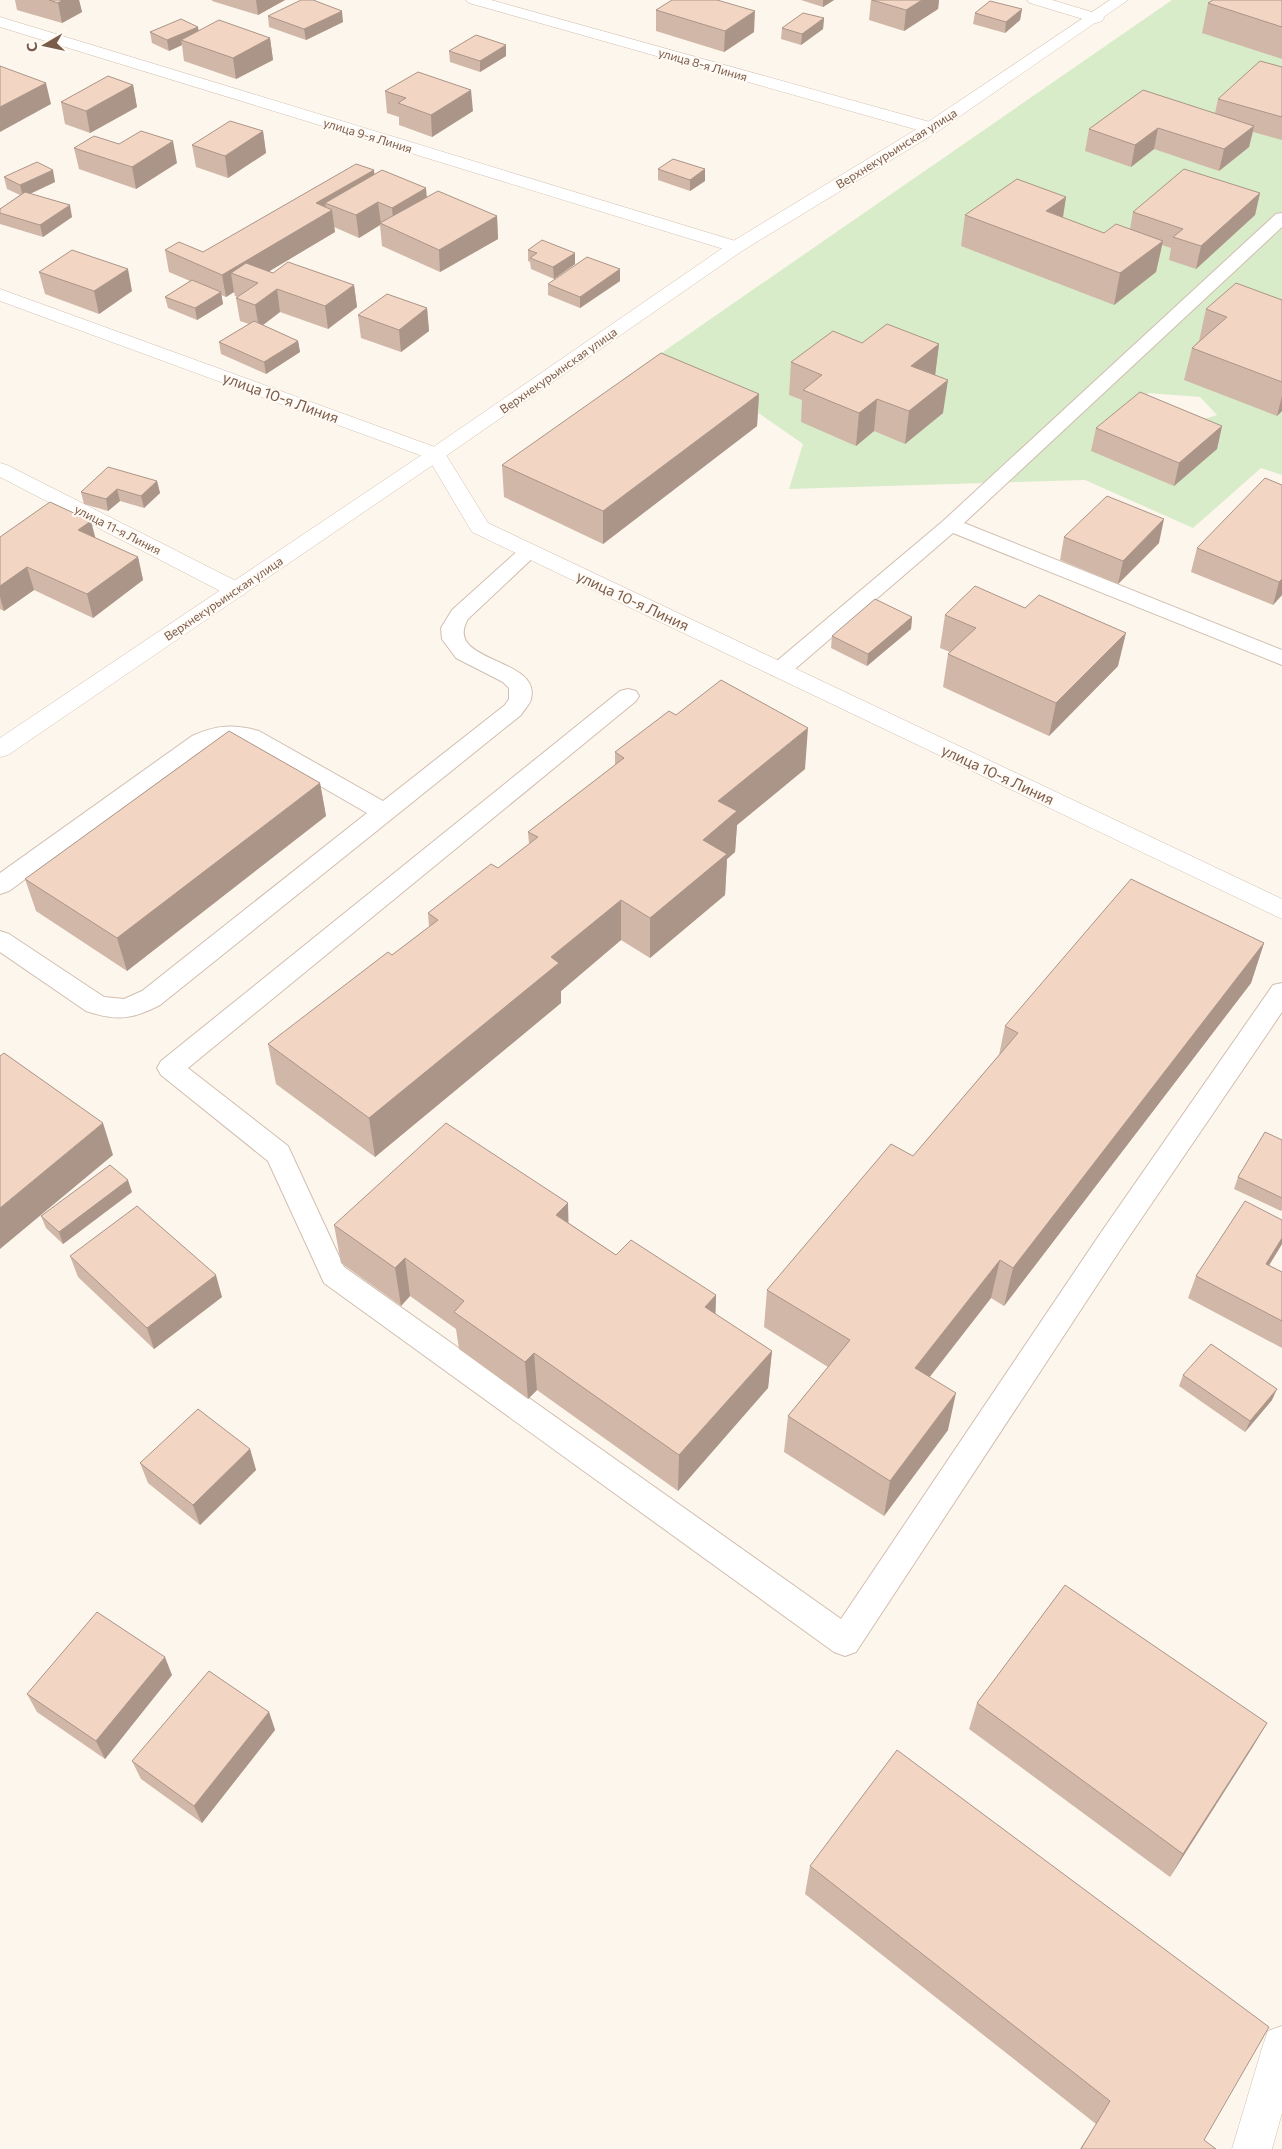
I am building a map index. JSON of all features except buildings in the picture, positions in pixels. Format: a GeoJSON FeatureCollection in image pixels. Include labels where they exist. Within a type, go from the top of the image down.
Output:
{"type":"FeatureCollection","features":[{"type":"Feature","properties":{"kind":"street","name":"улица 8-я Линия"},"geometry":{"type":"LineString","coordinates":[[474,0],[932,128]]}},
{"type":"Feature","properties":{"kind":"street"},"geometry":{"type":"LineString","coordinates":[[1034,0],[1096,18]]}},
{"type":"Feature","properties":{"kind":"street","name":"Верхнекурьинская улица"},"geometry":{"type":"LineString","coordinates":[[0,749],[736,248],[932,128],[1120,0]]}},
{"type":"Feature","properties":{"kind":"street","name":"улица 9-я Линия"},"geometry":{"type":"LineString","coordinates":[[0,22],[736,248]]}},
{"type":"Feature","properties":{"kind":"street","name":"улица 10-я Линия"},"geometry":{"type":"LineString","coordinates":[[0,295],[436,454],[480,527],[1282,910]]}},
{"type":"Feature","properties":{"kind":"street","name":"улица 11-я Линия"},"geometry":{"type":"LineString","coordinates":[[0,469],[236,590]]}},
{"type":"Feature","properties":{"kind":"street"},"geometry":{"type":"LineString","coordinates":[[1252,2149],[1282,2045]]}},
{"type":"Feature","properties":{"kind":"lane"},"geometry":{"type":"LineString","coordinates":[[780,670],[950,525],[1282,218]]}},
{"type":"Feature","properties":{"kind":"lane"},"geometry":{"type":"LineString","coordinates":[[950,525],[1282,658]]}},
{"type":"Feature","properties":{"kind":"lane"},"geometry":{"type":"LineString","coordinates":[[0,940],[95,1004],[111,1010],[133,1008],[150,998],[514,710],[520,699],[520,686],[511,677],[464,653],[453,639],[452,628],[460,615],[529,551]]}},
{"type":"Feature","properties":{"kind":"lane"},"geometry":{"type":"LineString","coordinates":[[628,696],[170,1068],[278,1154],[334,1275],[845,1641],[1112,1239],[1282,992]]}},
{"type":"Feature","properties":{"kind":"lane"},"geometry":{"type":"LineString","coordinates":[[0,885],[200,741],[216,733],[233,731],[251,736],[383,812]]}},
{"type":"Feature","properties":{"kind":"green space"},"geometry":{"type":"Polygon","coordinates":[[[1172,0],[1282,0],[1282,475],[1261,468],[1193,528],[1085,480],[789,489],[803,444],[760,414],[684,390],[621,381],[1172,0]],[[1148,393],[1144,411],[1188,424],[1217,415],[1200,397],[1148,393]]]}}]}
